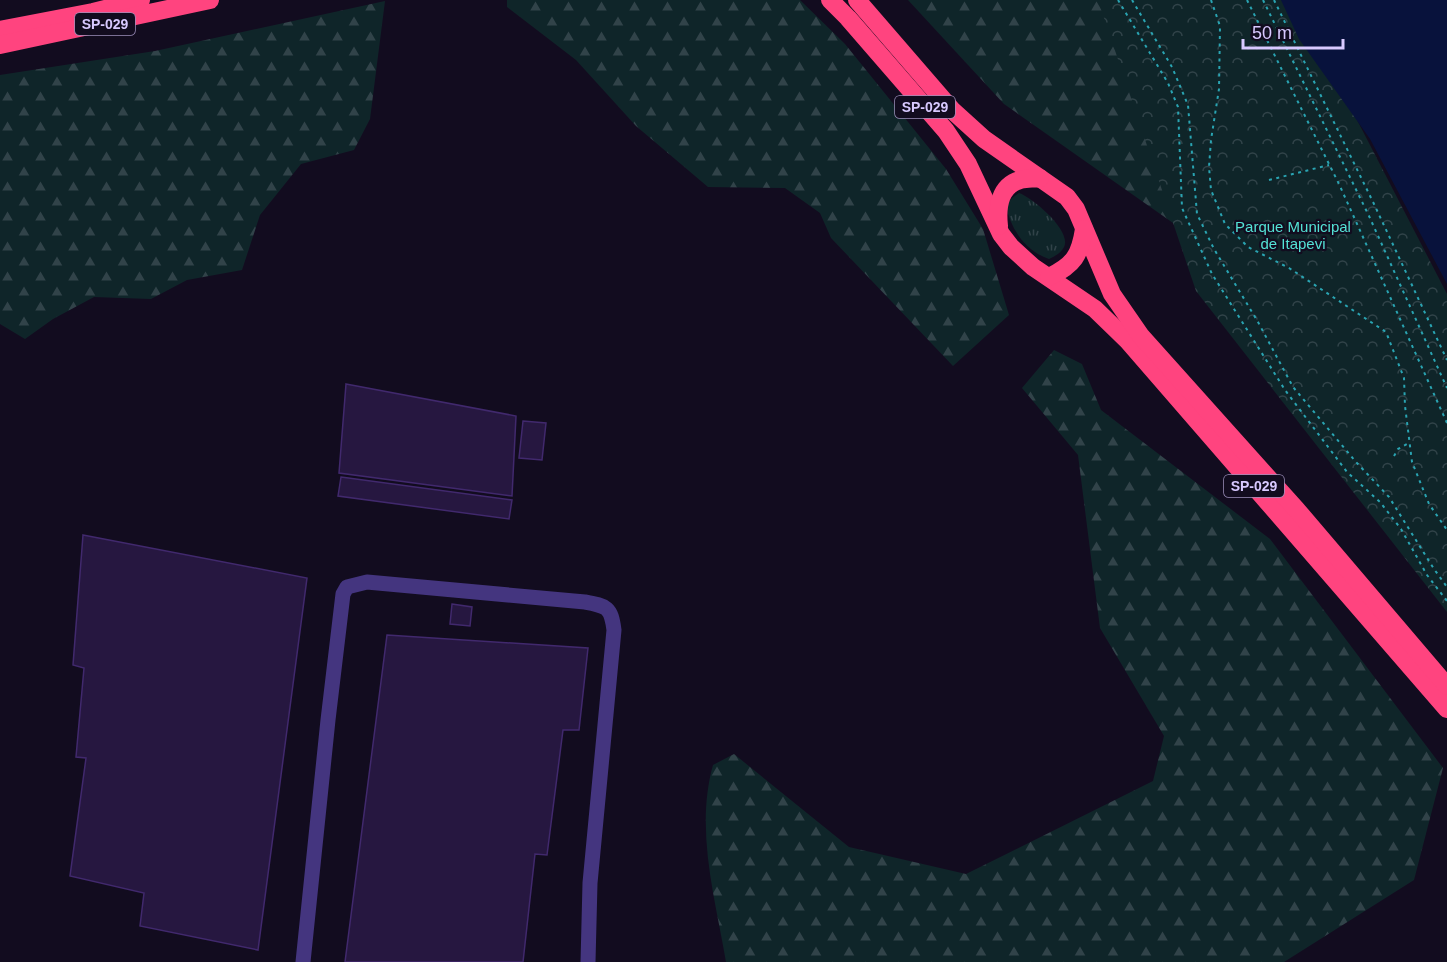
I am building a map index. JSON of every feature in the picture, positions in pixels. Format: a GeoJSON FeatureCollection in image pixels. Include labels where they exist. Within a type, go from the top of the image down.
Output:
{"type":"FeatureCollection","features":[{"type":"Feature","properties":{"kind":"highway","name":"SP-029"},"geometry":{"type":"LineString","coordinates":[[0,30],[141,0]]}},
{"type":"Feature","properties":{"kind":"highway","name":"SP-029"},"geometry":{"type":"LineString","coordinates":[[0,45],[210,0]]}},
{"type":"Feature","properties":{"kind":"highway","name":"SP-029"},"geometry":{"type":"LineString","coordinates":[[830,0],[849,18],[946,131],[969,164],[999,229],[1020,257],[1095,309],[1128,340],[1447,709]]}},
{"type":"Feature","properties":{"kind":"highway","name":"SP-029"},"geometry":{"type":"LineString","coordinates":[[857,0],[952,110],[984,139],[1067,197],[1076,209],[1112,294],[1142,336],[1297,510],[1447,686]]}},
{"type":"Feature","properties":{"kind":"highway"},"geometry":{"type":"LineString","coordinates":[[999,229],[998,209],[1002,195],[1009,186],[1020,180],[1040,178]]}},
{"type":"Feature","properties":{"kind":"highway"},"geometry":{"type":"LineString","coordinates":[[1049,276],[1062,270],[1081,250],[1084,228]]}},
{"type":"Feature","properties":{"kind":"street"},"geometry":{"type":"LineString","coordinates":[[303,962],[343,594],[347,586],[367,582],[585,602],[602,605],[608,609],[614,630],[590,883],[588,962]]}},
{"type":"Feature","properties":{"kind":"path"},"geometry":{"type":"LineString","coordinates":[[1118,0],[1168,83],[1178,107],[1182,208],[1212,274],[1285,390],[1347,472],[1380,502],[1401,529],[1427,575],[1447,601]]}},
{"type":"Feature","properties":{"kind":"path"},"geometry":{"type":"LineString","coordinates":[[1132,0],[1172,67],[1188,105],[1197,214],[1214,249],[1258,322],[1293,387],[1356,462],[1389,497],[1447,586]]}},
{"type":"Feature","properties":{"kind":"path"},"geometry":{"type":"LineString","coordinates":[[1211,0],[1220,26],[1219,89],[1209,166],[1211,190],[1225,224],[1248,247],[1289,268],[1386,332],[1404,378],[1412,462],[1429,504],[1447,530]]}},
{"type":"Feature","properties":{"kind":"path"},"geometry":{"type":"LineString","coordinates":[[1247,0],[1329,165],[1447,423]]}},
{"type":"Feature","properties":{"kind":"path"},"geometry":{"type":"LineString","coordinates":[[1263,0],[1369,216],[1447,388]]}},
{"type":"Feature","properties":{"kind":"path"},"geometry":{"type":"LineString","coordinates":[[1274,0],[1447,360]]}},
{"type":"Feature","properties":{"kind":"path"},"geometry":{"type":"LineString","coordinates":[[1269,180],[1329,165]]}},
{"type":"Feature","properties":{"kind":"path"},"geometry":{"type":"LineString","coordinates":[[1394,456],[1398,449],[1409,443]]}},
{"type":"Feature","properties":{"kind":"green space"},"geometry":{"type":"Polygon","coordinates":[[[507,0],[800,0],[845,44],[946,169],[983,229],[1009,315],[953,366],[831,238],[820,213],[785,188],[708,187],[636,126],[576,60],[507,7],[507,0]]]}},
{"type":"Feature","properties":{"kind":"green space"},"geometry":{"type":"Polygon","coordinates":[[[908,0],[1109,0],[1183,230],[1004,104],[908,0]]]}},
{"type":"Feature","properties":{"kind":"green space","name":"Parque Municipal de Itapevi"},"geometry":{"type":"Polygon","coordinates":[[[1098,0],[1295,0],[1447,294],[1447,612],[1196,291],[1098,0]]]}},
{"type":"Feature","properties":{"kind":"green space"},"geometry":{"type":"Polygon","coordinates":[[[385,1],[370,119],[354,150],[301,164],[260,215],[242,270],[187,280],[151,299],[94,297],[53,319],[25,339],[0,324],[0,75],[155,51],[385,1]]]}},
{"type":"Feature","properties":{"kind":"green space"},"geometry":{"type":"Polygon","coordinates":[[[1019,193],[1042,208],[1057,224],[1065,240],[1060,253],[1049,259],[1033,251],[1016,231],[1006,206],[1019,193]]]}},
{"type":"Feature","properties":{"kind":"green space"},"geometry":{"type":"Polygon","coordinates":[[[1054,350],[1082,364],[1101,410],[1270,539],[1443,768],[1414,880],[1284,962],[726,962],[712,888],[706,839],[706,814],[713,765],[734,754],[849,847],[966,874],[1153,781],[1164,736],[1100,628],[1078,455],[1022,388],[1054,350]]]}},
{"type":"Feature","properties":{"kind":"shaded area"},"geometry":{"type":"Polygon","coordinates":[[[1281,0],[1447,0],[1447,284],[1370,139],[1299,39],[1281,0]]]}},
{"type":"Feature","properties":{"kind":"building"},"geometry":{"type":"Polygon","coordinates":[[[346,384],[516,416],[512,496],[339,473],[346,384]]]}},
{"type":"Feature","properties":{"kind":"building"},"geometry":{"type":"Polygon","coordinates":[[[523,421],[546,423],[542,460],[519,458],[523,421]]]}},
{"type":"Feature","properties":{"kind":"building"},"geometry":{"type":"Polygon","coordinates":[[[341,477],[512,500],[509,519],[338,496],[341,477]]]}},
{"type":"Feature","properties":{"kind":"building"},"geometry":{"type":"Polygon","coordinates":[[[83,535],[307,578],[258,950],[140,926],[144,893],[70,876],[86,758],[76,757],[84,668],[73,665],[83,535]]]}},
{"type":"Feature","properties":{"kind":"building"},"geometry":{"type":"Polygon","coordinates":[[[452,604],[472,607],[470,626],[450,624],[452,604]]]}},
{"type":"Feature","properties":{"kind":"building"},"geometry":{"type":"Polygon","coordinates":[[[387,635],[588,648],[579,730],[563,730],[547,855],[535,854],[523,962],[345,962],[387,635]]]}}]}
